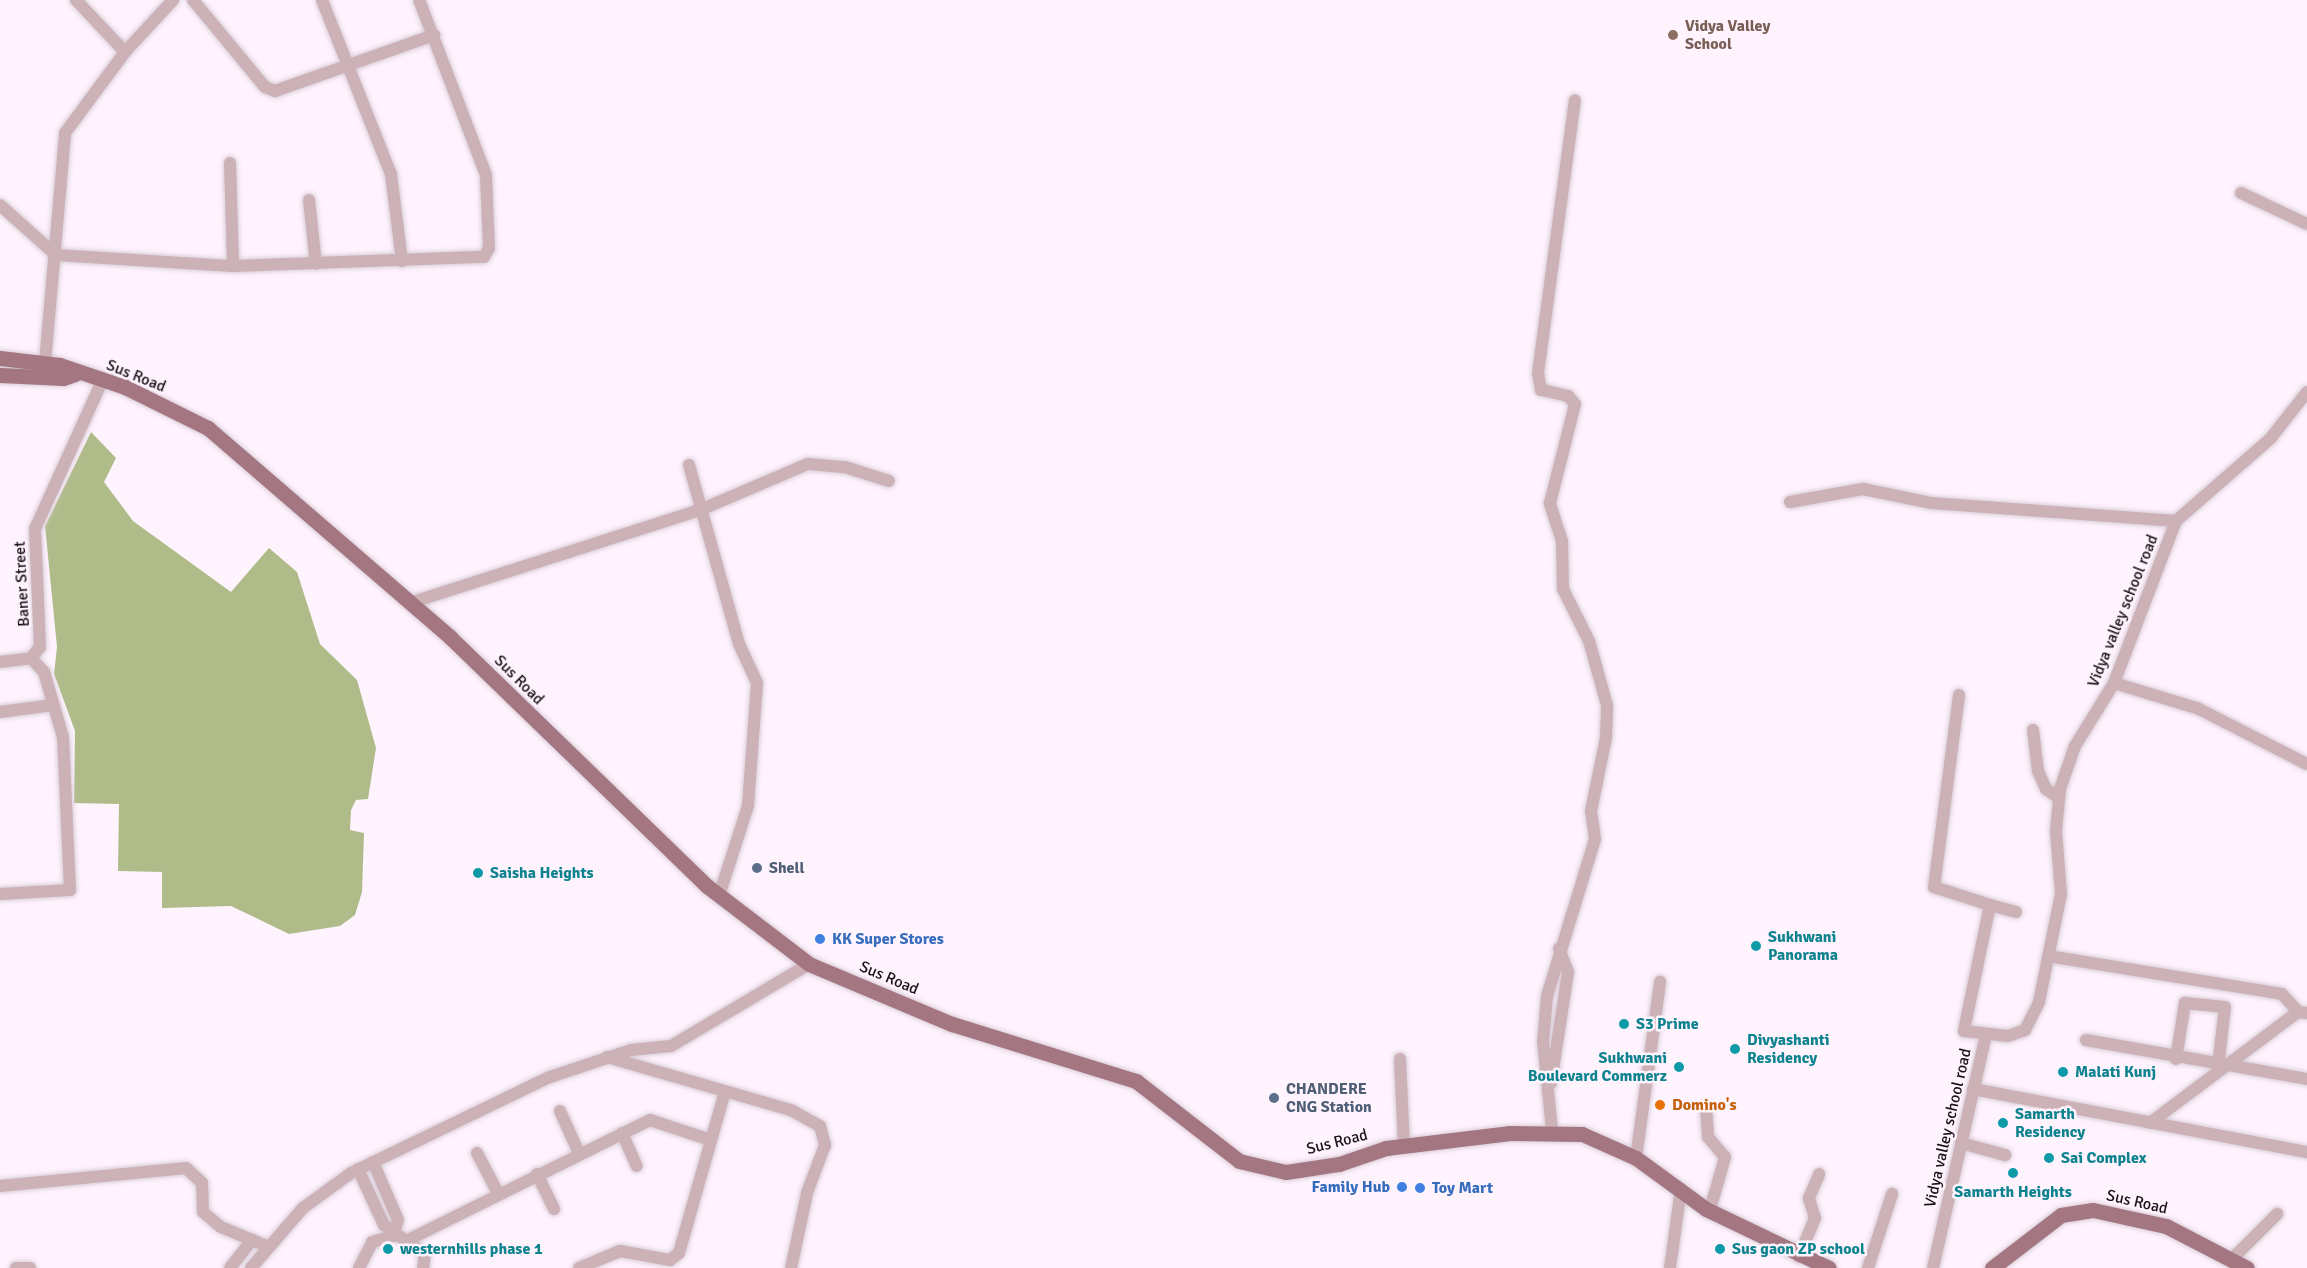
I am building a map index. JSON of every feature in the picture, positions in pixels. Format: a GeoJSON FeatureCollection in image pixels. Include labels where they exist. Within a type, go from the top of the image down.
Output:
{"type":"FeatureCollection","features":[{"type":"Feature","properties":{"kind":"main road","name":"Sus Road"},"geometry":{"type":"LineString","coordinates":[[0,358],[45,363],[102,381],[208,428],[410,603],[719,896],[809,964],[952,1024],[1136,1081],[1239,1161],[1286,1172],[1404,1146],[1552,1130],[1612,1144],[1710,1210],[1807,1262],[1829,1268]]}},
{"type":"Feature","properties":{"kind":"main road","name":"Sus Road"},"geometry":{"type":"LineString","coordinates":[[0,375],[63,378],[75,374]]}},
{"type":"Feature","properties":{"kind":"main road","name":"Sus Road"},"geometry":{"type":"LineString","coordinates":[[1992,1268],[2061,1215],[2093,1210],[2166,1226],[2247,1268]]}},
{"type":"Feature","properties":{"kind":"street"},"geometry":{"type":"LineString","coordinates":[[76,0],[125,52]]}},
{"type":"Feature","properties":{"kind":"street"},"geometry":{"type":"LineString","coordinates":[[45,363],[57,255],[65,133],[125,52],[173,0]]}},
{"type":"Feature","properties":{"kind":"street"},"geometry":{"type":"LineString","coordinates":[[193,0],[270,90],[284,91],[349,63],[434,35]]}},
{"type":"Feature","properties":{"kind":"street"},"geometry":{"type":"LineString","coordinates":[[322,0],[349,63],[390,174],[402,261]]}},
{"type":"Feature","properties":{"kind":"street"},"geometry":{"type":"LineString","coordinates":[[0,205],[57,255],[233,266],[480,258],[489,248],[486,175],[419,0]]}},
{"type":"Feature","properties":{"kind":"street"},"geometry":{"type":"LineString","coordinates":[[1552,1130],[1543,1042],[1559,949],[1596,839],[1591,811],[1607,705],[1588,641],[1563,589],[1562,541],[1551,503],[1575,404],[1568,396],[1541,390],[1538,373],[1575,101]]}},
{"type":"Feature","properties":{"kind":"street"},"geometry":{"type":"LineString","coordinates":[[230,162],[233,266]]}},
{"type":"Feature","properties":{"kind":"street"},"geometry":{"type":"LineString","coordinates":[[2241,193],[2307,224]]}},
{"type":"Feature","properties":{"kind":"street"},"geometry":{"type":"LineString","coordinates":[[309,200],[316,264]]}},
{"type":"Feature","properties":{"kind":"street","name":"Baner Street"},"geometry":{"type":"LineString","coordinates":[[31,658],[40,647],[42,628],[35,529],[102,381]]}},
{"type":"Feature","properties":{"kind":"street","name":"Vidya valley school road"},"geometry":{"type":"LineString","coordinates":[[1933,1268],[1986,1035],[2008,1036],[2025,1030],[2039,1002],[2061,894],[2059,798],[2075,746],[2114,683],[2176,520],[2270,439],[2307,392]]}},
{"type":"Feature","properties":{"kind":"street"},"geometry":{"type":"LineString","coordinates":[[410,603],[700,510],[808,464],[845,467],[889,481]]}},
{"type":"Feature","properties":{"kind":"street"},"geometry":{"type":"LineString","coordinates":[[689,465],[739,644],[758,683],[748,806],[719,896]]}},
{"type":"Feature","properties":{"kind":"street"},"geometry":{"type":"LineString","coordinates":[[1790,502],[1863,489],[1931,503],[2176,520]]}},
{"type":"Feature","properties":{"kind":"street"},"geometry":{"type":"LineString","coordinates":[[0,662],[31,658],[44,672],[63,737],[70,890],[0,894]]}},
{"type":"Feature","properties":{"kind":"street"},"geometry":{"type":"LineString","coordinates":[[2114,683],[2197,708],[2307,764]]}},
{"type":"Feature","properties":{"kind":"street"},"geometry":{"type":"LineString","coordinates":[[1959,695],[1934,887],[2016,912]]}},
{"type":"Feature","properties":{"kind":"street"},"geometry":{"type":"LineString","coordinates":[[0,712],[54,705]]}},
{"type":"Feature","properties":{"kind":"street"},"geometry":{"type":"LineString","coordinates":[[2033,730],[2042,780],[2059,798]]}},
{"type":"Feature","properties":{"kind":"street"},"geometry":{"type":"LineString","coordinates":[[1986,1035],[1964,1031],[1990,905]]}},
{"type":"Feature","properties":{"kind":"street"},"geometry":{"type":"LineString","coordinates":[[2048,956],[2282,994],[2303,1012],[2220,1065],[2150,1123]]}},
{"type":"Feature","properties":{"kind":"street"},"geometry":{"type":"LineString","coordinates":[[251,1268],[327,1187],[358,1169],[491,1101],[607,1057],[671,1046],[809,964]]}},
{"type":"Feature","properties":{"kind":"street"},"geometry":{"type":"LineString","coordinates":[[1636,1158],[1660,982]]}},
{"type":"Feature","properties":{"kind":"street"},"geometry":{"type":"LineString","coordinates":[[2177,1056],[2185,1003],[2224,1007],[2220,1065]]}},
{"type":"Feature","properties":{"kind":"street"},"geometry":{"type":"LineString","coordinates":[[2086,1040],[2307,1079]]}},
{"type":"Feature","properties":{"kind":"street"},"geometry":{"type":"LineString","coordinates":[[607,1057],[808,1117],[826,1135],[791,1268]]}},
{"type":"Feature","properties":{"kind":"street"},"geometry":{"type":"LineString","coordinates":[[1400,1059],[1404,1146]]}},
{"type":"Feature","properties":{"kind":"street"},"geometry":{"type":"LineString","coordinates":[[1973,1089],[2307,1152]]}},
{"type":"Feature","properties":{"kind":"street"},"geometry":{"type":"LineString","coordinates":[[579,1268],[620,1251],[676,1257],[725,1092]]}},
{"type":"Feature","properties":{"kind":"street"},"geometry":{"type":"LineString","coordinates":[[1706,1107],[1708,1137],[1725,1157],[1710,1210]]}},
{"type":"Feature","properties":{"kind":"street"},"geometry":{"type":"LineString","coordinates":[[561,1111],[579,1153]]}},
{"type":"Feature","properties":{"kind":"street"},"geometry":{"type":"LineString","coordinates":[[359,1268],[372,1242],[399,1236],[498,1193],[655,1119],[711,1140]]}},
{"type":"Feature","properties":{"kind":"street"},"geometry":{"type":"LineString","coordinates":[[622,1133],[637,1166]]}},
{"type":"Feature","properties":{"kind":"street"},"geometry":{"type":"LineString","coordinates":[[1961,1143],[2005,1155]]}},
{"type":"Feature","properties":{"kind":"street"},"geometry":{"type":"LineString","coordinates":[[477,1153],[498,1193]]}},
{"type":"Feature","properties":{"kind":"street"},"geometry":{"type":"LineString","coordinates":[[373,1162],[398,1220],[399,1236]]}},
{"type":"Feature","properties":{"kind":"street"},"geometry":{"type":"LineString","coordinates":[[0,1186],[186,1167],[202,1183],[203,1212],[221,1227],[269,1247]]}},
{"type":"Feature","properties":{"kind":"street"},"geometry":{"type":"LineString","coordinates":[[358,1169],[384,1226],[425,1254],[423,1268]]}},
{"type":"Feature","properties":{"kind":"street"},"geometry":{"type":"LineString","coordinates":[[537,1174],[555,1209]]}},
{"type":"Feature","properties":{"kind":"street"},"geometry":{"type":"LineString","coordinates":[[1807,1262],[1815,1218],[1809,1198],[1819,1174]]}},
{"type":"Feature","properties":{"kind":"street"},"geometry":{"type":"LineString","coordinates":[[1670,1268],[1681,1189]]}},
{"type":"Feature","properties":{"kind":"street"},"geometry":{"type":"LineString","coordinates":[[1868,1268],[1892,1194]]}},
{"type":"Feature","properties":{"kind":"street"},"geometry":{"type":"LineString","coordinates":[[2232,1259],[2277,1214]]}},
{"type":"Feature","properties":{"kind":"street"},"geometry":{"type":"LineString","coordinates":[[230,1268],[252,1240]]}},
{"type":"Feature","properties":{"kind":"street"},"geometry":{"type":"LineString","coordinates":[[16,1268],[30,1268]]}},
{"type":"Feature","properties":{"kind":"green space"},"geometry":{"type":"Polygon","coordinates":[[[91,432],[116,458],[104,482],[133,521],[231,592],[269,548],[297,572],[320,644],[357,680],[376,748],[368,799],[356,800],[351,810],[350,830],[364,833],[362,892],[355,915],[340,926],[289,934],[231,906],[162,908],[162,872],[118,871],[119,804],[74,803],[75,731],[54,674],[57,647],[45,526],[91,432]]]}},
{"type":"Feature","properties":{"kind":"place","name":"Vidya Valley School"},"geometry":{"type":"Point","coordinates":[1673,35]}},
{"type":"Feature","properties":{"kind":"place","name":"Shell"},"geometry":{"type":"Point","coordinates":[757,868]}},
{"type":"Feature","properties":{"kind":"place","name":"Saisha Heights"},"geometry":{"type":"Point","coordinates":[478,873]}},
{"type":"Feature","properties":{"kind":"place","name":"KK Super Stores"},"geometry":{"type":"Point","coordinates":[820,939]}},
{"type":"Feature","properties":{"kind":"place","name":"Sukhwani Panorama"},"geometry":{"type":"Point","coordinates":[1756,946]}},
{"type":"Feature","properties":{"kind":"place","name":"S3 Prime"},"geometry":{"type":"Point","coordinates":[1624,1024]}},
{"type":"Feature","properties":{"kind":"place","name":"Divyashanti Residency"},"geometry":{"type":"Point","coordinates":[1735,1049]}},
{"type":"Feature","properties":{"kind":"place","name":"Sukhwani Boulevard Commerz"},"geometry":{"type":"Point","coordinates":[1679,1067]}},
{"type":"Feature","properties":{"kind":"place","name":"Malati Kunj"},"geometry":{"type":"Point","coordinates":[2063,1072]}},
{"type":"Feature","properties":{"kind":"place","name":"CHANDERE CNG Station"},"geometry":{"type":"Point","coordinates":[1274,1098]}},
{"type":"Feature","properties":{"kind":"place","name":"Domino's"},"geometry":{"type":"Point","coordinates":[1660,1105]}},
{"type":"Feature","properties":{"kind":"place","name":"Samarth Residency"},"geometry":{"type":"Point","coordinates":[2003,1123]}},
{"type":"Feature","properties":{"kind":"place","name":"Sai Complex"},"geometry":{"type":"Point","coordinates":[2049,1158]}},
{"type":"Feature","properties":{"kind":"place","name":"Samarth Heights"},"geometry":{"type":"Point","coordinates":[2013,1173]}},
{"type":"Feature","properties":{"kind":"place","name":"Family Hub"},"geometry":{"type":"Point","coordinates":[1402,1187]}},
{"type":"Feature","properties":{"kind":"place","name":"Toy Mart"},"geometry":{"type":"Point","coordinates":[1420,1188]}},
{"type":"Feature","properties":{"kind":"place","name":"westernhills phase 1"},"geometry":{"type":"Point","coordinates":[388,1249]}},
{"type":"Feature","properties":{"kind":"place","name":"Sus gaon ZP school"},"geometry":{"type":"Point","coordinates":[1720,1249]}}]}
